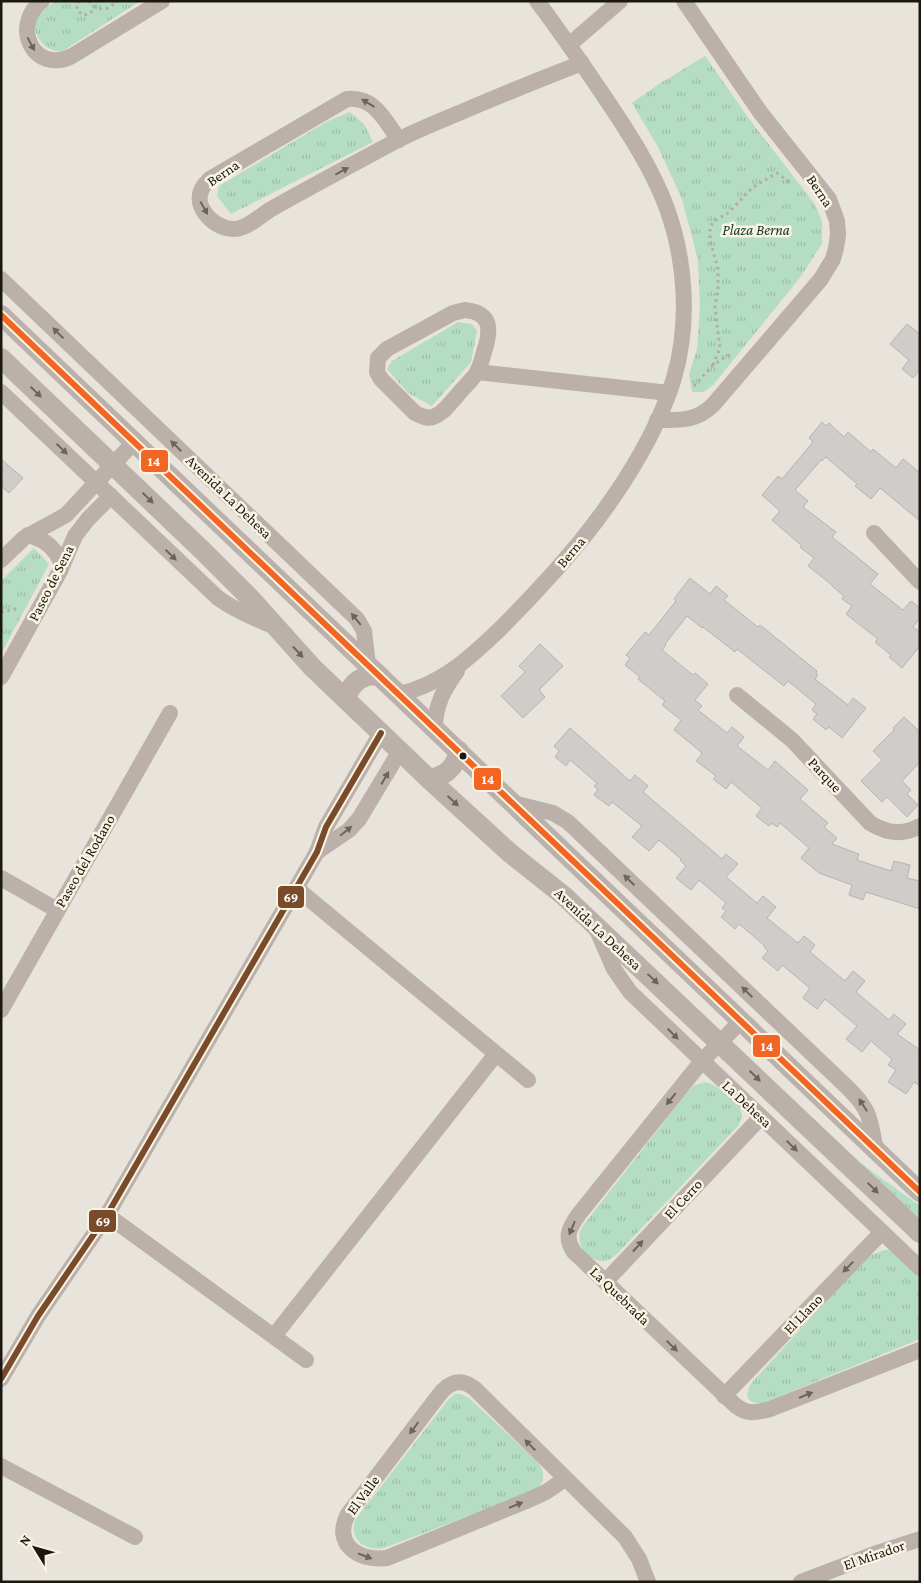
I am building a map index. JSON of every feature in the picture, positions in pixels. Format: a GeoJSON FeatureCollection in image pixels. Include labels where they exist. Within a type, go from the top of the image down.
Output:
{"type":"FeatureCollection","features":[{"type":"Feature","properties":{"kind":"street"},"geometry":{"type":"LineString","coordinates":[[42,1],[30,16],[27,30],[28,38],[30,45],[42,57],[58,61],[72,56],[162,1]]}},
{"type":"Feature","properties":{"kind":"street","name":"Berna"},"geometry":{"type":"LineString","coordinates":[[435,728],[435,717],[439,699],[462,665],[515,614],[567,558],[624,481],[658,420],[669,393],[679,354],[683,311],[680,261],[666,206],[640,152],[582,63],[537,1]]}},
{"type":"Feature","properties":{"kind":"street"},"geometry":{"type":"LineString","coordinates":[[569,45],[620,1]]}},
{"type":"Feature","properties":{"kind":"street","name":"Berna"},"geometry":{"type":"LineString","coordinates":[[658,420],[691,419],[706,412],[713,406],[821,279],[833,259],[838,235],[837,221],[829,199],[755,105],[684,1]]}},
{"type":"Feature","properties":{"kind":"street","name":"Berna"},"geometry":{"type":"LineString","coordinates":[[399,140],[374,106],[361,99],[347,99],[210,179],[201,190],[199,196],[202,209],[216,224],[224,228],[240,228],[270,209],[399,140],[582,63]]}},
{"type":"Feature","properties":{"kind":"street","name":"Avenida La Dehesa"},"geometry":{"type":"LineString","coordinates":[[1,279],[357,618],[364,630],[374,670]]}},
{"type":"Feature","properties":{"kind":"street"},"geometry":{"type":"LineString","coordinates":[[465,310],[477,313],[483,317],[489,327],[489,338],[477,372],[440,414],[428,418],[415,412],[386,385],[377,372],[376,365],[378,358],[387,349],[453,313],[465,310]]}},
{"type":"Feature","properties":{"kind":"street","name":"Avenida La Dehesa"},"geometry":{"type":"LineString","coordinates":[[1,315],[920,1192]]}},
{"type":"Feature","properties":{"kind":"street","name":"Avenida La Dehesa"},"geometry":{"type":"LineString","coordinates":[[1,358],[203,551],[312,667],[429,779],[493,838],[564,896],[920,1233]]}},
{"type":"Feature","properties":{"kind":"street"},"geometry":{"type":"LineString","coordinates":[[477,372],[669,393]]}},
{"type":"Feature","properties":{"kind":"street","name":"Avenida La Dehesa"},"geometry":{"type":"LineString","coordinates":[[1,392],[218,598],[230,607],[248,616],[276,627]]}},
{"type":"Feature","properties":{"kind":"street","name":"Paseo de Sena"},"geometry":{"type":"LineString","coordinates":[[1,560],[28,535],[66,515],[134,442]]}},
{"type":"Feature","properties":{"kind":"street","name":"Paseo de Sena"},"geometry":{"type":"LineString","coordinates":[[1,677],[62,564],[75,536],[111,496]]}},
{"type":"Feature","properties":{"kind":"street"},"geometry":{"type":"LineString","coordinates":[[874,533],[920,582]]}},
{"type":"Feature","properties":{"kind":"street"},"geometry":{"type":"LineString","coordinates":[[28,535],[38,538],[51,546],[56,551],[62,564]]}},
{"type":"Feature","properties":{"kind":"street","name":"Berna"},"geometry":{"type":"LineString","coordinates":[[399,694],[423,688],[462,665]]}},
{"type":"Feature","properties":{"kind":"street"},"geometry":{"type":"LineString","coordinates":[[346,699],[350,688],[360,678],[369,675],[374,670]]}},
{"type":"Feature","properties":{"kind":"street","name":"Parque"},"geometry":{"type":"LineString","coordinates":[[737,695],[792,740],[870,823],[886,831],[895,832],[906,831],[920,826]]}},
{"type":"Feature","properties":{"kind":"street","name":"Paseo del Rodano"},"geometry":{"type":"LineString","coordinates":[[1,1010],[170,713]]}},
{"type":"Feature","properties":{"kind":"street"},"geometry":{"type":"LineString","coordinates":[[1,1379],[38,1316],[108,1216],[318,852],[326,827],[381,733]]}},
{"type":"Feature","properties":{"kind":"street"},"geometry":{"type":"LineString","coordinates":[[318,852],[349,830],[359,819],[400,751]]}},
{"type":"Feature","properties":{"kind":"street"},"geometry":{"type":"LineString","coordinates":[[429,779],[446,774],[457,760],[459,751]]}},
{"type":"Feature","properties":{"kind":"street","name":"Avenida La Dehesa"},"geometry":{"type":"LineString","coordinates":[[513,803],[552,813],[568,822],[860,1099],[867,1111],[876,1151]]}},
{"type":"Feature","properties":{"kind":"street"},"geometry":{"type":"LineString","coordinates":[[1,878],[57,910]]}},
{"type":"Feature","properties":{"kind":"street"},"geometry":{"type":"LineString","coordinates":[[296,888],[528,1080]]}},
{"type":"Feature","properties":{"kind":"street","name":"La Dehesa"},"geometry":{"type":"LineString","coordinates":[[595,925],[614,969],[630,992],[920,1268]]}},
{"type":"Feature","properties":{"kind":"street","name":"La Quebrada"},"geometry":{"type":"LineString","coordinates":[[741,1021],[702,1062],[572,1224],[569,1232],[570,1245],[574,1252],[724,1396],[746,1413],[760,1412],[920,1350]]}},
{"type":"Feature","properties":{"kind":"street"},"geometry":{"type":"LineString","coordinates":[[274,1336],[496,1054]]}},
{"type":"Feature","properties":{"kind":"street","name":"El Cerro"},"geometry":{"type":"LineString","coordinates":[[605,1282],[761,1117]]}},
{"type":"Feature","properties":{"kind":"street"},"geometry":{"type":"LineString","coordinates":[[108,1216],[306,1360]]}},
{"type":"Feature","properties":{"kind":"street","name":"El Llano"},"geometry":{"type":"LineString","coordinates":[[724,1396],[882,1232]]}},
{"type":"Feature","properties":{"kind":"street","name":"El Valle"},"geometry":{"type":"LineString","coordinates":[[565,1479],[546,1492],[531,1499],[387,1558],[372,1559],[357,1554],[345,1542],[343,1536],[344,1522],[348,1514],[439,1395],[449,1384],[456,1382],[469,1384],[474,1388],[625,1537],[639,1559],[648,1582]]}},
{"type":"Feature","properties":{"kind":"street"},"geometry":{"type":"LineString","coordinates":[[1,1466],[135,1537]]}},
{"type":"Feature","properties":{"kind":"street","name":"El Mirador"},"geometry":{"type":"LineString","coordinates":[[801,1582],[920,1539]]}},
{"type":"Feature","properties":{"kind":"path"},"geometry":{"type":"LineString","coordinates":[[79,1],[76,4],[78,11],[83,15],[89,14],[96,8]]}},
{"type":"Feature","properties":{"kind":"path"},"geometry":{"type":"LineString","coordinates":[[89,1],[96,8],[106,9],[111,7],[116,1]]}},
{"type":"Feature","properties":{"kind":"path"},"geometry":{"type":"LineString","coordinates":[[713,365],[720,348],[715,308],[718,289],[718,269],[710,240],[710,227],[714,221],[728,214],[753,187],[777,173],[798,188]]}},
{"type":"Feature","properties":{"kind":"path"},"geometry":{"type":"LineString","coordinates":[[694,386],[713,365],[739,348]]}},
{"type":"Feature","properties":{"kind":"green space"},"geometry":{"type":"Polygon","coordinates":[[[55,1],[140,1],[63,51],[57,51],[42,43],[38,38],[35,27],[39,15],[55,1]]]}},
{"type":"Feature","properties":{"kind":"green space","name":"Plaza Berna"},"geometry":{"type":"Polygon","coordinates":[[[705,56],[750,120],[814,203],[822,221],[822,244],[799,279],[713,385],[704,392],[692,392],[689,374],[697,349],[700,307],[698,260],[682,199],[658,147],[632,103],[705,56]]]}},
{"type":"Feature","properties":{"kind":"green space"},"geometry":{"type":"Polygon","coordinates":[[[350,112],[364,124],[373,142],[231,214],[217,196],[219,186],[326,122],[350,112]]]}},
{"type":"Feature","properties":{"kind":"green space"},"geometry":{"type":"Polygon","coordinates":[[[458,322],[472,324],[477,331],[471,362],[432,406],[408,393],[387,369],[392,361],[458,322]]]}},
{"type":"Feature","properties":{"kind":"green space"},"geometry":{"type":"Polygon","coordinates":[[[34,548],[49,564],[1,654],[1,581],[34,548]]]}},
{"type":"Feature","properties":{"kind":"green space"},"geometry":{"type":"Polygon","coordinates":[[[705,1082],[721,1090],[737,1104],[742,1114],[738,1126],[618,1253],[611,1259],[604,1261],[591,1257],[581,1247],[580,1231],[582,1227],[684,1096],[693,1086],[705,1082]]]}},
{"type":"Feature","properties":{"kind":"green space"},"geometry":{"type":"Polygon","coordinates":[[[859,1162],[920,1206],[920,1224],[859,1162]]]}},
{"type":"Feature","properties":{"kind":"green space"},"geometry":{"type":"Polygon","coordinates":[[[889,1250],[920,1277],[920,1339],[763,1403],[749,1400],[747,1393],[754,1380],[863,1261],[871,1255],[889,1250]]]}},
{"type":"Feature","properties":{"kind":"green space"},"geometry":{"type":"Polygon","coordinates":[[[455,1394],[461,1394],[469,1398],[536,1460],[543,1474],[541,1483],[529,1493],[384,1548],[371,1548],[360,1543],[354,1534],[355,1520],[448,1400],[455,1394]]]}},
{"type":"Feature","properties":{"kind":"building"},"geometry":{"type":"Polygon","coordinates":[[[907,324],[920,334],[920,370],[913,378],[902,369],[909,360],[890,344],[907,324]]]}},
{"type":"Feature","properties":{"kind":"building"},"geometry":{"type":"Polygon","coordinates":[[[822,422],[826,426],[829,423],[844,437],[848,432],[871,452],[873,449],[896,468],[903,459],[920,473],[920,521],[880,488],[871,499],[826,457],[821,460],[795,490],[808,501],[803,507],[836,532],[832,537],[878,574],[870,584],[903,610],[911,601],[920,608],[920,618],[913,627],[920,632],[920,646],[902,668],[889,657],[891,655],[875,642],[878,639],[846,614],[852,606],[842,599],[844,596],[832,585],[808,566],[814,558],[772,520],[780,511],[762,495],[778,476],[782,479],[813,442],[809,438],[822,422]]]}},
{"type":"Feature","properties":{"kind":"building"},"geometry":{"type":"Polygon","coordinates":[[[1,459],[23,478],[9,493],[1,486],[1,459]]]}},
{"type":"Feature","properties":{"kind":"building"},"geometry":{"type":"Polygon","coordinates":[[[690,578],[710,594],[716,586],[728,596],[724,600],[758,627],[760,625],[817,671],[818,675],[815,679],[848,705],[853,698],[866,708],[842,738],[829,727],[826,730],[813,719],[817,714],[812,710],[816,704],[788,681],[784,686],[737,649],[735,652],[687,616],[662,650],[693,675],[695,673],[708,684],[695,700],[702,706],[698,710],[727,733],[732,727],[744,737],[737,746],[768,770],[775,761],[808,790],[800,799],[828,823],[824,827],[837,838],[832,844],[859,854],[857,860],[891,871],[894,861],[910,865],[907,878],[920,881],[920,909],[866,892],[863,900],[849,895],[852,885],[819,873],[801,858],[809,848],[780,823],[777,827],[771,823],[769,826],[756,816],[762,808],[731,782],[726,789],[713,779],[716,776],[696,761],[702,754],[700,751],[674,730],[681,720],[662,705],[665,701],[638,679],[640,677],[625,665],[630,658],[626,655],[645,632],[649,635],[676,601],[674,599],[690,578]]]}},
{"type":"Feature","properties":{"kind":"building"},"geometry":{"type":"Polygon","coordinates":[[[540,644],[563,666],[539,690],[545,697],[523,718],[501,696],[525,672],[519,666],[540,644]]]}},
{"type":"Feature","properties":{"kind":"building"},"geometry":{"type":"Polygon","coordinates":[[[904,717],[920,732],[920,762],[902,781],[911,790],[907,794],[918,805],[907,817],[887,797],[882,802],[861,781],[882,760],[873,751],[904,717]]]}},
{"type":"Feature","properties":{"kind":"building"},"geometry":{"type":"Polygon","coordinates":[[[570,728],[630,781],[635,775],[648,786],[643,792],[722,859],[726,854],[738,864],[726,877],[757,903],[763,896],[776,907],[767,918],[798,943],[804,936],[815,945],[810,952],[845,981],[853,971],[865,981],[856,992],[889,1020],[894,1014],[906,1024],[897,1034],[920,1050],[920,1086],[914,1082],[906,1094],[888,1082],[896,1070],[888,1065],[892,1059],[871,1041],[862,1052],[846,1039],[857,1026],[825,999],[817,1009],[803,998],[810,988],[782,965],[778,971],[762,958],[768,951],[765,946],[739,924],[735,929],[721,917],[726,911],[722,908],[726,903],[699,880],[691,890],[676,878],[686,866],[681,859],[659,840],[649,851],[632,837],[642,826],[612,802],[609,806],[594,795],[598,789],[594,786],[597,783],[570,760],[566,766],[555,757],[559,751],[554,746],[570,728]]]}},
{"type":"Feature","properties":{"kind":"transit line","name":"14"},"geometry":{"type":"LineString","coordinates":[[1,315],[920,1192]]}},
{"type":"Feature","properties":{"kind":"transit line","name":"69"},"geometry":{"type":"LineString","coordinates":[[1,1379],[38,1316],[107,1215],[317,852],[326,827],[381,733]]}}]}
